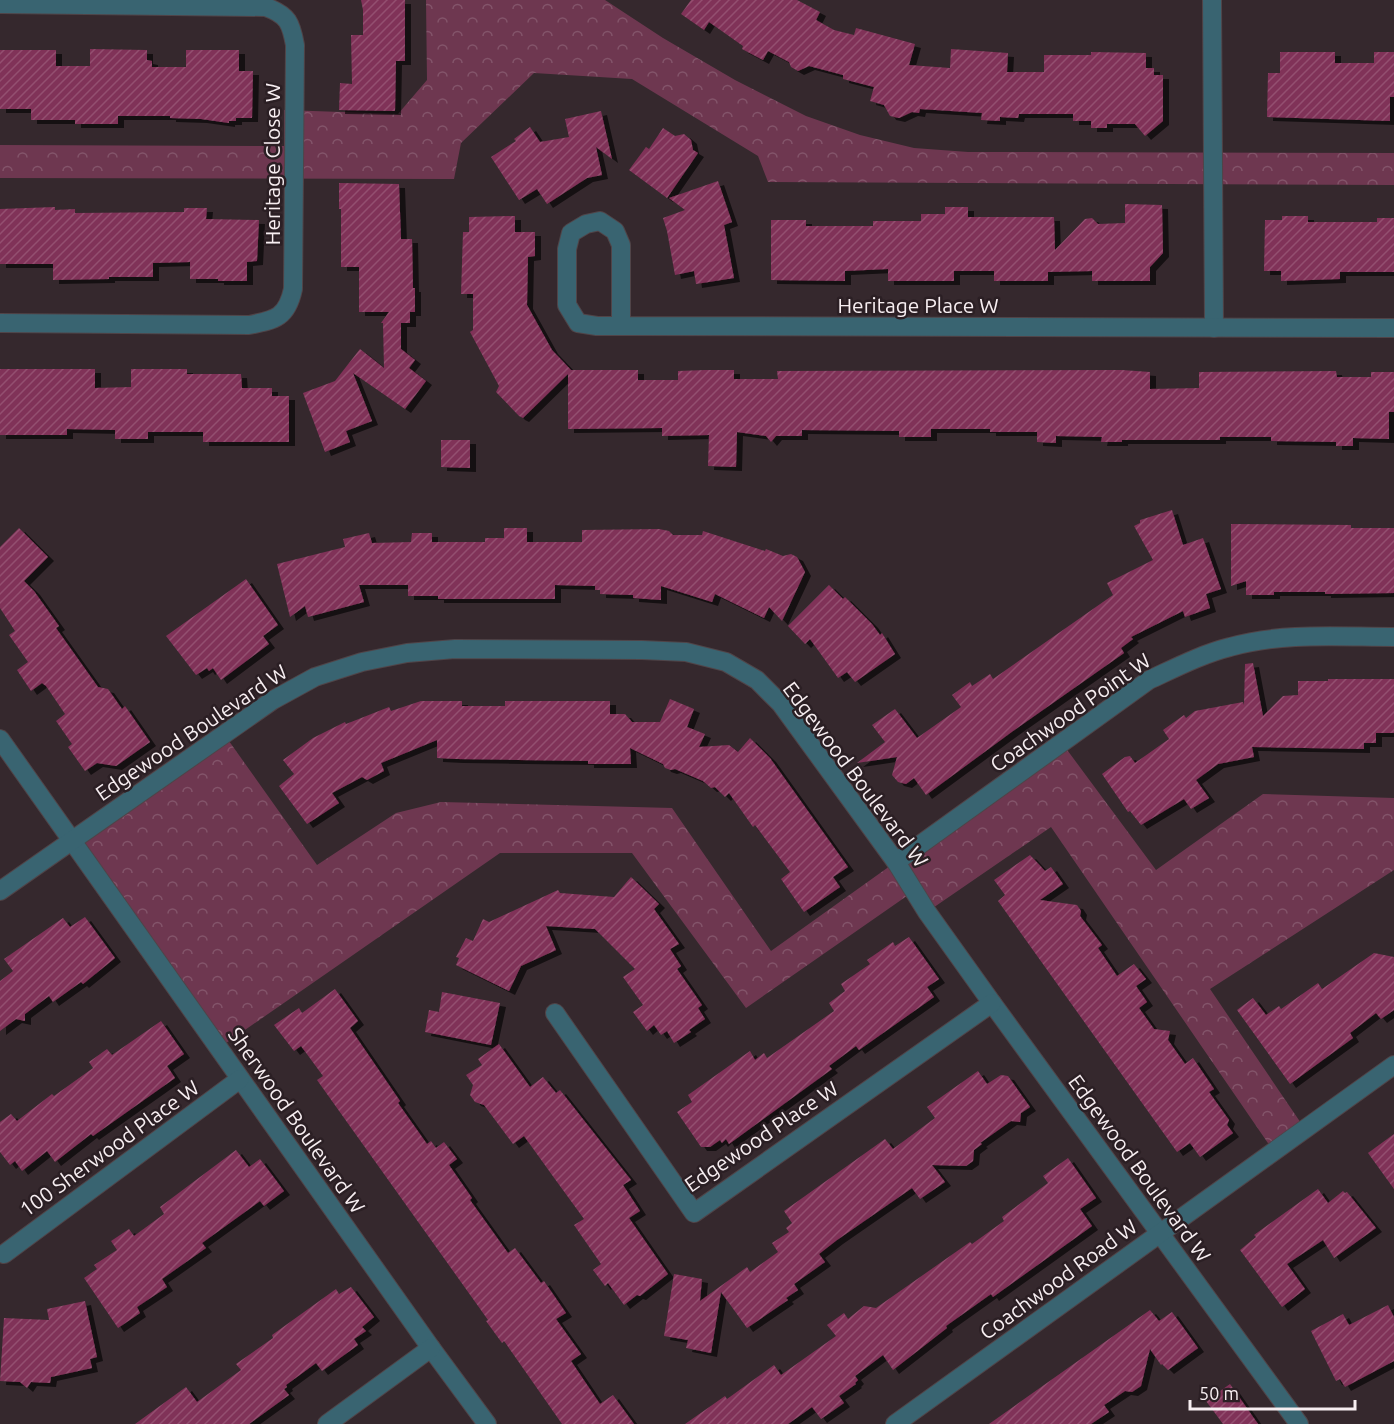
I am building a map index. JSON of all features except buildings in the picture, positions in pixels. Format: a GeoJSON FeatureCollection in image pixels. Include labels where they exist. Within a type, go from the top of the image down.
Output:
{"type":"FeatureCollection","features":[{"type":"Feature","properties":{"kind":"street"},"geometry":{"type":"LineString","coordinates":[[1212,0],[1214,328]]}},
{"type":"Feature","properties":{"kind":"street","name":"Heritage Close W"},"geometry":{"type":"LineString","coordinates":[[0,4],[266,7],[286,17],[292,30],[295,57],[293,289],[290,302],[282,315],[249,325],[0,323]]}},
{"type":"Feature","properties":{"kind":"street","name":"Heritage Place W"},"geometry":{"type":"LineString","coordinates":[[621,326],[621,245],[615,231],[600,221],[586,224],[571,233],[567,249],[567,305],[578,323],[597,326],[1394,328]]}},
{"type":"Feature","properties":{"kind":"street","name":"Coachwood Point W"},"geometry":{"type":"LineString","coordinates":[[896,862],[1149,680],[1192,660],[1229,647],[1266,639],[1305,636],[1394,637]]}},
{"type":"Feature","properties":{"kind":"street","name":"Edgewood Boulevard W"},"geometry":{"type":"LineString","coordinates":[[0,891],[273,700],[315,677],[362,662],[416,652],[455,649],[686,652],[726,662],[757,680],[781,704],[896,862],[927,912],[992,1003],[1299,1424]]}},
{"type":"Feature","properties":{"kind":"street","name":"Sherwood Boulevard W"},"geometry":{"type":"LineString","coordinates":[[0,739],[487,1424]]}},
{"type":"Feature","properties":{"kind":"street","name":"Edgewood Place W"},"geometry":{"type":"LineString","coordinates":[[555,1013],[694,1213],[992,1003]]}},
{"type":"Feature","properties":{"kind":"street","name":"Coachwood Road W"},"geometry":{"type":"LineString","coordinates":[[895,1424],[1394,1065]]}},
{"type":"Feature","properties":{"kind":"street","name":"100 Sherwood Place W"},"geometry":{"type":"LineString","coordinates":[[4,1254],[240,1079]]}},
{"type":"Feature","properties":{"kind":"street"},"geometry":{"type":"LineString","coordinates":[[327,1424],[431,1348]]}},
{"type":"Feature","properties":{"kind":"green space"},"geometry":{"type":"Polygon","coordinates":[[[426,0],[605,0],[663,38],[735,80],[806,116],[860,135],[914,148],[968,152],[1394,153],[1394,185],[768,182],[758,156],[632,79],[534,73],[461,143],[454,179],[0,178],[0,145],[284,146],[284,110],[398,114],[427,80],[426,0]]]}},
{"type":"Feature","properties":{"kind":"green space"},"geometry":{"type":"Polygon","coordinates":[[[224,734],[317,865],[396,813],[441,802],[672,808],[771,951],[1062,743],[1156,870],[1263,794],[1394,798],[1394,870],[1210,989],[1305,1129],[1274,1152],[1051,827],[927,912],[914,891],[746,1008],[632,853],[500,853],[219,1048],[72,840],[224,734]]]}}]}
